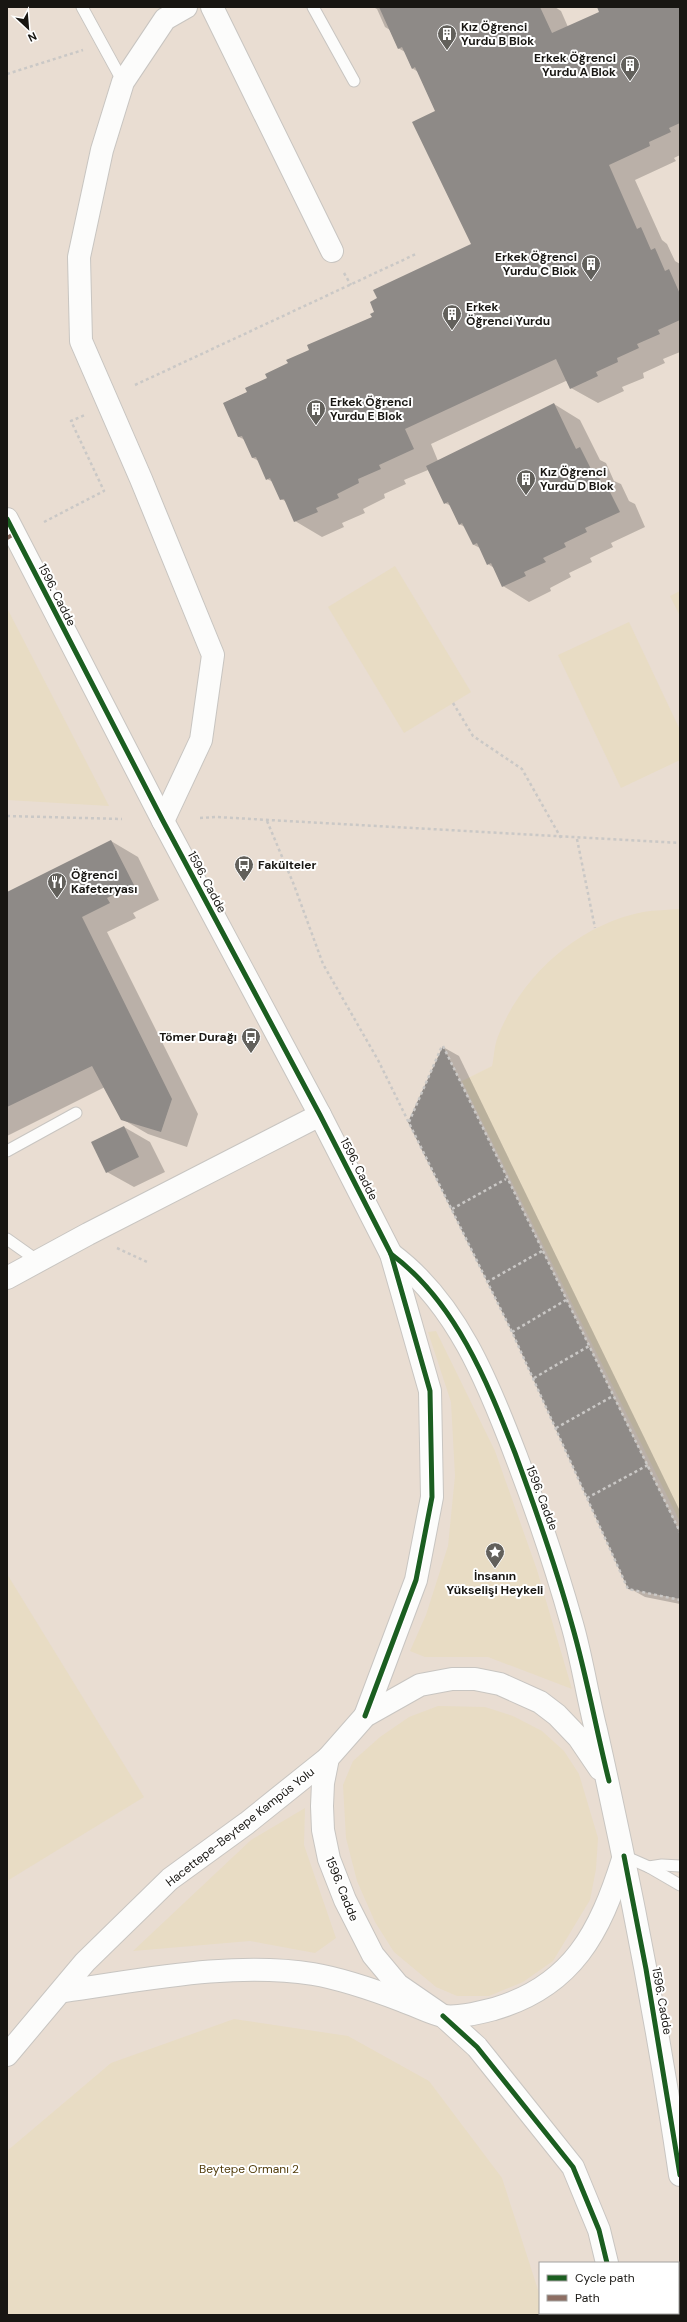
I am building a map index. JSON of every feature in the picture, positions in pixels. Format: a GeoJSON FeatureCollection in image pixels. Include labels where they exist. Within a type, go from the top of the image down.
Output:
{"type":"FeatureCollection","features":[{"type":"Feature","properties":{"kind":"street"},"geometry":{"type":"LineString","coordinates":[[163,821],[201,740],[213,655],[141,479],[81,341],[80,257],[102,150],[123,82],[166,19],[186,7]]}},
{"type":"Feature","properties":{"kind":"street"},"geometry":{"type":"LineString","coordinates":[[212,7],[332,251]]}},
{"type":"Feature","properties":{"kind":"street","name":"1596. Cadde"},"geometry":{"type":"LineString","coordinates":[[10,531],[320,1116],[391,1254],[430,1391],[432,1497],[416,1580],[365,1716]]}},
{"type":"Feature","properties":{"kind":"street"},"geometry":{"type":"LineString","coordinates":[[7,1278],[320,1116]]}},
{"type":"Feature","properties":{"kind":"street","name":"1596. Cadde"},"geometry":{"type":"LineString","coordinates":[[391,1254],[412,1269],[447,1313],[482,1372],[547,1539],[573,1626],[609,1781],[649,1984],[680,2175]]}},
{"type":"Feature","properties":{"kind":"street","name":"1596. Cadde"},"geometry":{"type":"LineString","coordinates":[[607,2262],[599,2230],[573,2167],[477,2047],[443,2016],[398,1985],[373,1955],[344,1900],[329,1859],[323,1830],[323,1783],[328,1758],[365,1716],[420,1684],[452,1679],[475,1679],[500,1684],[540,1702],[557,1715],[579,1738],[609,1781]]}},
{"type":"Feature","properties":{"kind":"street","name":"Hacettepe-Beytepe Kampüs Yolu"},"geometry":{"type":"LineString","coordinates":[[7,2055],[64,1991],[85,1962],[170,1878],[248,1823],[328,1758]]}},
{"type":"Feature","properties":{"kind":"street","name":"1596. Cadde"},"geometry":{"type":"LineString","coordinates":[[443,2016],[475,2014],[508,2005],[533,1993],[557,1977],[593,1935],[610,1898],[624,1856]]}},
{"type":"Feature","properties":{"kind":"street"},"geometry":{"type":"LineString","coordinates":[[64,1991],[160,1978],[246,1970],[283,1972],[313,1974],[374,1990],[443,2016]]}},
{"type":"Feature","properties":{"kind":"lane"},"geometry":{"type":"LineString","coordinates":[[82,7],[123,82]]}},
{"type":"Feature","properties":{"kind":"lane"},"geometry":{"type":"LineString","coordinates":[[313,7],[354,81]]}},
{"type":"Feature","properties":{"kind":"lane"},"geometry":{"type":"LineString","coordinates":[[7,1151],[76,1113]]}},
{"type":"Feature","properties":{"kind":"lane"},"geometry":{"type":"LineString","coordinates":[[7,1240],[38,1261]]}},
{"type":"Feature","properties":{"kind":"lane"},"geometry":{"type":"LineString","coordinates":[[624,1856],[649,1867],[680,1885]]}},
{"type":"Feature","properties":{"kind":"lane"},"geometry":{"type":"LineString","coordinates":[[649,1867],[662,1865],[680,1866]]}},
{"type":"Feature","properties":{"kind":"path"},"geometry":{"type":"LineString","coordinates":[[7,74],[86,50]]}},
{"type":"Feature","properties":{"kind":"path"},"geometry":{"type":"LineString","coordinates":[[135,385],[416,254]]}},
{"type":"Feature","properties":{"kind":"path"},"geometry":{"type":"LineString","coordinates":[[44,522],[104,491],[71,421],[88,414]]}},
{"type":"Feature","properties":{"kind":"path"},"geometry":{"type":"LineString","coordinates":[[453,703],[473,736],[522,769],[561,838]]}},
{"type":"Feature","properties":{"kind":"path"},"geometry":{"type":"LineString","coordinates":[[7,816],[122,819]]}},
{"type":"Feature","properties":{"kind":"path"},"geometry":{"type":"LineString","coordinates":[[200,818],[216,817],[576,839],[680,843]]}},
{"type":"Feature","properties":{"kind":"path"},"geometry":{"type":"LineString","coordinates":[[267,821],[294,885],[324,964],[378,1060],[512,1332],[628,1589],[680,1600]]}},
{"type":"Feature","properties":{"kind":"path"},"geometry":{"type":"LineString","coordinates":[[576,839],[595,928]]}},
{"type":"Feature","properties":{"kind":"path"},"geometry":{"type":"LineString","coordinates":[[408,1122],[443,1046],[506,1179],[680,1532]]}},
{"type":"Feature","properties":{"kind":"path"},"geometry":{"type":"LineString","coordinates":[[452,1209],[506,1179]]}},
{"type":"Feature","properties":{"kind":"path"},"geometry":{"type":"LineString","coordinates":[[487,1282],[542,1251]]}},
{"type":"Feature","properties":{"kind":"path"},"geometry":{"type":"LineString","coordinates":[[512,1332],[566,1300]]}},
{"type":"Feature","properties":{"kind":"path"},"geometry":{"type":"LineString","coordinates":[[534,1378],[589,1346]]}},
{"type":"Feature","properties":{"kind":"path"},"geometry":{"type":"LineString","coordinates":[[556,1428],[613,1396]]}},
{"type":"Feature","properties":{"kind":"path"},"geometry":{"type":"LineString","coordinates":[[587,1498],[648,1465]]}},
{"type":"Feature","properties":{"kind":"shaded area"},"geometry":{"type":"Polygon","coordinates":[[[7,7],[680,7],[680,2315],[7,2315],[7,7]]]}},
{"type":"Feature","properties":{"kind":"green space"},"geometry":{"type":"Polygon","coordinates":[[[395,566],[471,692],[404,733],[328,607],[395,566]]]}},
{"type":"Feature","properties":{"kind":"green space"},"geometry":{"type":"Polygon","coordinates":[[[680,591],[680,616],[670,596],[680,591]]]}},
{"type":"Feature","properties":{"kind":"green space"},"geometry":{"type":"Polygon","coordinates":[[[7,608],[109,806],[7,800],[7,608]]]}},
{"type":"Feature","properties":{"kind":"green space"},"geometry":{"type":"Polygon","coordinates":[[[629,622],[680,730],[680,760],[621,788],[558,655],[629,622]]]}},
{"type":"Feature","properties":{"kind":"green space"},"geometry":{"type":"Polygon","coordinates":[[[680,909],[680,1522],[462,1081],[492,1066],[497,1039],[507,1016],[520,995],[536,975],[554,957],[574,942],[596,929],[619,919],[643,912],[680,909]]]}},
{"type":"Feature","properties":{"kind":"green space"},"geometry":{"type":"Polygon","coordinates":[[[436,1331],[495,1451],[537,1570],[572,1689],[488,1657],[425,1657],[410,1651],[426,1615],[448,1546],[455,1476],[451,1402],[428,1332],[436,1331]]]}},
{"type":"Feature","properties":{"kind":"green space"},"geometry":{"type":"Polygon","coordinates":[[[7,1574],[144,1797],[7,1881],[7,1574]]]}},
{"type":"Feature","properties":{"kind":"green space"},"geometry":{"type":"Polygon","coordinates":[[[438,1706],[485,1707],[513,1716],[542,1731],[564,1751],[579,1774],[598,1838],[596,1869],[590,1900],[553,1961],[523,1982],[489,1996],[457,1996],[436,1987],[394,1952],[375,1922],[357,1881],[346,1838],[343,1785],[353,1761],[380,1737],[409,1717],[438,1706]]]}},
{"type":"Feature","properties":{"kind":"green space"},"geometry":{"type":"Polygon","coordinates":[[[305,1808],[304,1845],[336,1938],[315,1953],[250,1941],[133,1951],[251,1840],[305,1808]]]}},
{"type":"Feature","properties":{"kind":"green space","name":"Beytepe Ormanı 2"},"geometry":{"type":"Polygon","coordinates":[[[234,2019],[348,2036],[429,2081],[502,2178],[539,2293],[539,2314],[546,2315],[7,2315],[7,2151],[111,2063],[234,2019]]]}},
{"type":"Feature","properties":{"kind":"building"},"geometry":{"type":"Polygon","coordinates":[[[379,7],[540,7],[552,33],[599,12],[597,7],[680,7],[680,123],[669,128],[671,132],[649,142],[650,146],[609,165],[637,229],[641,227],[651,250],[655,248],[665,271],[669,269],[680,294],[680,320],[658,330],[660,334],[637,344],[639,348],[617,358],[618,362],[596,372],[598,376],[570,389],[556,359],[405,429],[414,449],[379,465],[381,469],[358,479],[359,483],[337,494],[339,498],[316,508],[318,512],[294,522],[284,499],[280,500],[270,478],[266,480],[256,457],[252,458],[242,436],[238,437],[223,403],[247,392],[245,388],[267,378],[265,374],[288,363],[286,360],[309,350],[307,345],[372,317],[370,314],[374,312],[370,302],[377,298],[373,290],[471,244],[412,122],[435,111],[415,67],[412,69],[402,47],[398,49],[379,7]]]}},
{"type":"Feature","properties":{"kind":"building","name":"Kız Öğrenci Yurdu D Blok"},"geometry":{"type":"Polygon","coordinates":[[[554,403],[576,449],[580,447],[591,469],[594,468],[605,489],[608,488],[620,512],[585,528],[587,532],[564,543],[566,547],[543,558],[546,562],[524,572],[526,576],[502,587],[491,563],[487,565],[477,543],[473,545],[462,523],[459,525],[448,502],[444,504],[426,466],[554,403]]]}},
{"type":"Feature","properties":{"kind":"building"},"geometry":{"type":"Polygon","coordinates":[[[111,840],[134,885],[107,898],[110,903],[82,917],[172,1099],[161,1132],[121,1120],[92,1066],[7,1107],[7,892],[111,840]]]}},
{"type":"Feature","properties":{"kind":"building"},"geometry":{"type":"Polygon","coordinates":[[[443,1046],[680,1533],[680,1599],[628,1589],[512,1332],[408,1122],[443,1046]]]}},
{"type":"Feature","properties":{"kind":"building"},"geometry":{"type":"Polygon","coordinates":[[[124,1126],[139,1157],[106,1173],[91,1142],[124,1126]]]}},
{"type":"Feature","properties":{"kind":"marked path"},"geometry":{"type":"LineString","coordinates":[[7,538],[14,534]]}},
{"type":"Feature","properties":{"kind":"cycle path"},"geometry":{"type":"LineString","coordinates":[[7,519],[163,821],[320,1115],[391,1254],[430,1391],[432,1497],[416,1580],[365,1716]]}},
{"type":"Feature","properties":{"kind":"cycle path"},"geometry":{"type":"LineString","coordinates":[[391,1254],[414,1273],[451,1319],[466,1344],[493,1398],[538,1517],[566,1603],[582,1664],[609,1781]]}},
{"type":"Feature","properties":{"kind":"cycle path"},"geometry":{"type":"LineString","coordinates":[[624,1856],[646,1969],[680,2175]]}},
{"type":"Feature","properties":{"kind":"cycle path"},"geometry":{"type":"LineString","coordinates":[[443,2016],[477,2047],[573,2167],[599,2230],[607,2262]]}},
{"type":"Feature","properties":{"kind":"place","name":"Kız Öğrenci Yurdu B Blok"},"geometry":{"type":"Point","coordinates":[447,51]}},
{"type":"Feature","properties":{"kind":"place","name":"Erkek Öğrenci Yurdu A Blok"},"geometry":{"type":"Point","coordinates":[630,82]}},
{"type":"Feature","properties":{"kind":"place","name":"Erkek Öğrenci Yurdu C Blok"},"geometry":{"type":"Point","coordinates":[591,281]}},
{"type":"Feature","properties":{"kind":"place","name":"Erkek Öğrenci Yurdu"},"geometry":{"type":"Point","coordinates":[452,331]}},
{"type":"Feature","properties":{"kind":"place","name":"Erkek Öğrenci Yurdu E Blok"},"geometry":{"type":"Point","coordinates":[316,426]}},
{"type":"Feature","properties":{"kind":"place","name":"Kız Öğrenci Yurdu D Blok"},"geometry":{"type":"Point","coordinates":[526,496]}},
{"type":"Feature","properties":{"kind":"place","name":"Fakülteler"},"geometry":{"type":"Point","coordinates":[244,882]}},
{"type":"Feature","properties":{"kind":"place","name":"Öğrenci Kafeteryası"},"geometry":{"type":"Point","coordinates":[57,899]}},
{"type":"Feature","properties":{"kind":"place","name":"Tömer Durağı"},"geometry":{"type":"Point","coordinates":[251,1054]}},
{"type":"Feature","properties":{"kind":"place","name":"İnsanın Yükselişi Heykeli"},"geometry":{"type":"Point","coordinates":[495,1569]}}]}
